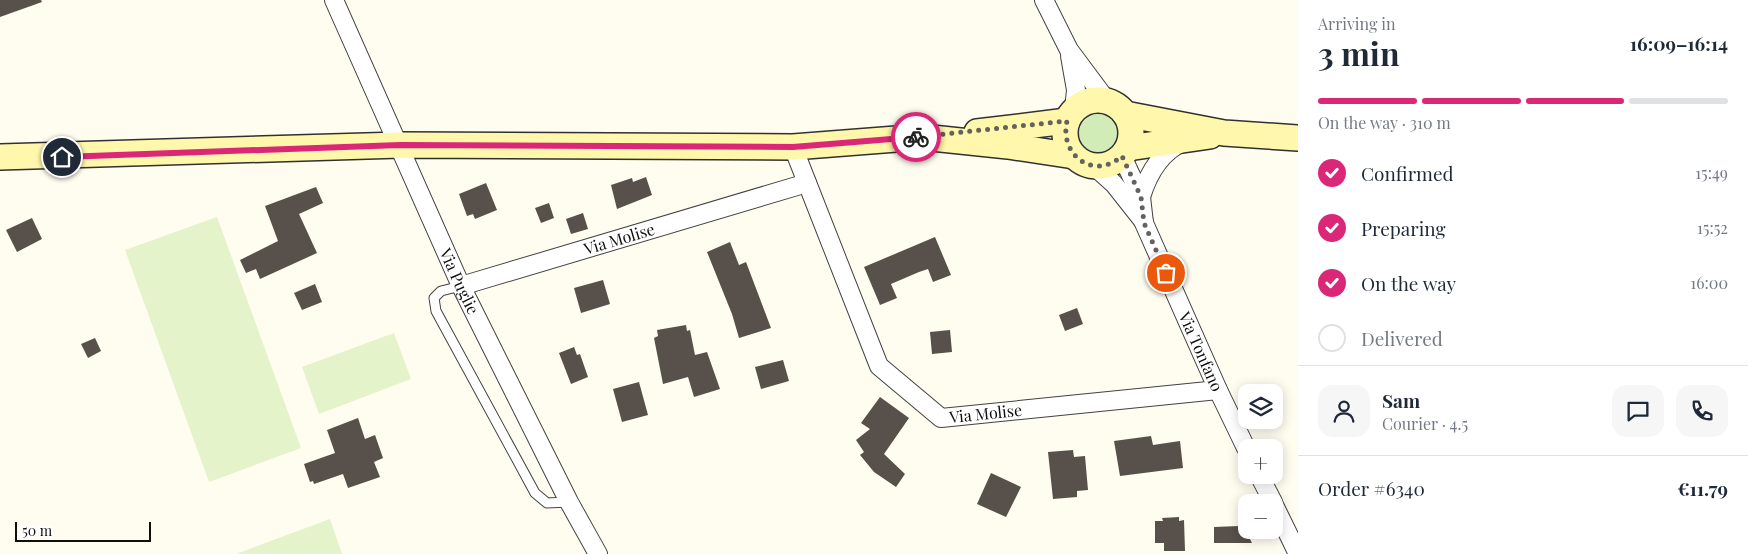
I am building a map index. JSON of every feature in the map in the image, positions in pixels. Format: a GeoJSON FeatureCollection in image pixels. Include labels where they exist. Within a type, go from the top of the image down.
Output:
{"type":"FeatureCollection","features":[{"type":"Feature","properties":{"kind":"main road"},"geometry":{"type":"LineString","coordinates":[[0,157],[400,145],[793,147],[922,137],[1070,116],[1086,102],[1224,133],[1298,138]]}},
{"type":"Feature","properties":{"kind":"main road"},"geometry":{"type":"LineString","coordinates":[[1116,108],[1131,131],[1125,152]]}},
{"type":"Feature","properties":{"kind":"main road"},"geometry":{"type":"LineString","coordinates":[[1070,116],[1065,136],[1084,161]]}},
{"type":"Feature","properties":{"kind":"main road"},"geometry":{"type":"LineString","coordinates":[[922,137],[1008,146],[1109,164],[1125,152],[1224,133]]}},
{"type":"Feature","properties":{"kind":"street","name":"Via Puglie"},"geometry":{"type":"LineString","coordinates":[[334,0],[461,286],[569,502],[598,554]]}},
{"type":"Feature","properties":{"kind":"street"},"geometry":{"type":"LineString","coordinates":[[1044,0],[1069,50],[1116,108]]}},
{"type":"Feature","properties":{"kind":"street"},"geometry":{"type":"LineString","coordinates":[[1069,50],[1075,81],[1070,116]]}},
{"type":"Feature","properties":{"kind":"street","name":"Via Tonfano"},"geometry":{"type":"LineString","coordinates":[[1141,197],[1149,176],[1160,159],[1187,140]]}},
{"type":"Feature","properties":{"kind":"street","name":"Via Molise"},"geometry":{"type":"LineString","coordinates":[[793,147],[879,366],[941,418],[1218,390]]}},
{"type":"Feature","properties":{"kind":"street","name":"Via Tonfano"},"geometry":{"type":"LineString","coordinates":[[1125,152],[1141,197],[1144,223],[1242,439]]}},
{"type":"Feature","properties":{"kind":"street"},"geometry":{"type":"LineString","coordinates":[[1084,161],[1114,184],[1144,223]]}},
{"type":"Feature","properties":{"kind":"street","name":"Via Molise"},"geometry":{"type":"LineString","coordinates":[[461,286],[807,183]]}},
{"type":"Feature","properties":{"kind":"street"},"geometry":{"type":"LineString","coordinates":[[1283,524],[1298,554]]}},
{"type":"Feature","properties":{"kind":"lane"},"geometry":{"type":"LineString","coordinates":[[461,286],[441,291],[434,298],[436,311],[535,493],[546,503],[569,502]]}},
{"type":"Feature","properties":{"kind":"green space"},"geometry":{"type":"Polygon","coordinates":[[[1099,114],[1110,117],[1116,123],[1119,134],[1116,145],[1110,151],[1099,154],[1088,151],[1082,145],[1079,134],[1082,123],[1088,117],[1099,114]]]}},
{"type":"Feature","properties":{"kind":"green space"},"geometry":{"type":"Polygon","coordinates":[[[217,217],[301,448],[209,482],[125,250],[217,217]]]}},
{"type":"Feature","properties":{"kind":"green space"},"geometry":{"type":"Polygon","coordinates":[[[394,333],[411,379],[319,414],[302,367],[394,333]]]}},
{"type":"Feature","properties":{"kind":"green space"},"geometry":{"type":"Polygon","coordinates":[[[330,519],[342,554],[236,554],[330,519]]]}},
{"type":"Feature","properties":{"kind":"building"},"geometry":{"type":"Polygon","coordinates":[[[0,0],[41,0],[42,2],[0,17],[0,0]]]}},
{"type":"Feature","properties":{"kind":"building"},"geometry":{"type":"Polygon","coordinates":[[[646,177],[652,195],[617,209],[611,185],[632,178],[633,182],[646,177]]]}},
{"type":"Feature","properties":{"kind":"building"},"geometry":{"type":"Polygon","coordinates":[[[486,183],[497,210],[475,219],[473,214],[467,216],[459,194],[486,183]]]}},
{"type":"Feature","properties":{"kind":"building"},"geometry":{"type":"Polygon","coordinates":[[[316,187],[323,203],[299,214],[317,253],[260,279],[256,269],[246,273],[240,260],[278,241],[265,206],[316,187]]]}},
{"type":"Feature","properties":{"kind":"building"},"geometry":{"type":"Polygon","coordinates":[[[549,203],[554,218],[541,223],[535,208],[549,203]]]}},
{"type":"Feature","properties":{"kind":"building"},"geometry":{"type":"Polygon","coordinates":[[[583,213],[588,229],[571,234],[566,219],[583,213]]]}},
{"type":"Feature","properties":{"kind":"building"},"geometry":{"type":"Polygon","coordinates":[[[32,218],[42,239],[17,252],[6,230],[32,218]]]}},
{"type":"Feature","properties":{"kind":"building"},"geometry":{"type":"Polygon","coordinates":[[[935,237],[951,275],[933,282],[928,269],[919,272],[891,284],[897,298],[880,305],[864,267],[935,237]]]}},
{"type":"Feature","properties":{"kind":"building"},"geometry":{"type":"Polygon","coordinates":[[[730,242],[739,265],[746,262],[771,328],[739,338],[732,314],[707,252],[730,242]]]}},
{"type":"Feature","properties":{"kind":"building"},"geometry":{"type":"Polygon","coordinates":[[[603,280],[610,304],[581,313],[574,288],[603,280]]]}},
{"type":"Feature","properties":{"kind":"building"},"geometry":{"type":"Polygon","coordinates":[[[315,284],[322,302],[302,310],[294,293],[315,284]]]}},
{"type":"Feature","properties":{"kind":"building"},"geometry":{"type":"Polygon","coordinates":[[[1077,308],[1083,324],[1065,331],[1059,315],[1077,308]]]}},
{"type":"Feature","properties":{"kind":"building"},"geometry":{"type":"Polygon","coordinates":[[[686,325],[687,331],[690,330],[695,355],[707,352],[720,389],[694,397],[688,377],[663,384],[654,338],[658,336],[657,330],[686,325]]]}},
{"type":"Feature","properties":{"kind":"building"},"geometry":{"type":"Polygon","coordinates":[[[950,330],[952,352],[932,354],[930,332],[950,330]]]}},
{"type":"Feature","properties":{"kind":"building"},"geometry":{"type":"Polygon","coordinates":[[[95,338],[101,351],[88,358],[81,344],[95,338]]]}},
{"type":"Feature","properties":{"kind":"building"},"geometry":{"type":"Polygon","coordinates":[[[574,347],[577,355],[580,354],[588,377],[571,384],[559,353],[574,347]]]}},
{"type":"Feature","properties":{"kind":"building"},"geometry":{"type":"Polygon","coordinates":[[[783,360],[789,381],[761,389],[755,367],[783,360]]]}},
{"type":"Feature","properties":{"kind":"building"},"geometry":{"type":"Polygon","coordinates":[[[639,382],[648,415],[622,422],[613,389],[639,382]]]}},
{"type":"Feature","properties":{"kind":"building"},"geometry":{"type":"Polygon","coordinates":[[[880,397],[909,418],[884,454],[905,474],[896,487],[874,472],[860,455],[864,452],[856,440],[870,429],[861,423],[880,397]]]}},
{"type":"Feature","properties":{"kind":"building"},"geometry":{"type":"Polygon","coordinates":[[[358,418],[365,439],[375,435],[383,458],[374,462],[380,477],[348,488],[343,474],[314,484],[313,481],[310,482],[304,464],[335,453],[327,430],[358,418]]]}},
{"type":"Feature","properties":{"kind":"building"},"geometry":{"type":"Polygon","coordinates":[[[1151,436],[1153,445],[1180,441],[1183,468],[1120,476],[1114,441],[1151,436]]]}},
{"type":"Feature","properties":{"kind":"building"},"geometry":{"type":"Polygon","coordinates":[[[1073,450],[1074,457],[1085,456],[1088,490],[1077,491],[1077,497],[1053,499],[1048,452],[1073,450]]]}},
{"type":"Feature","properties":{"kind":"building"},"geometry":{"type":"Polygon","coordinates":[[[991,473],[1021,487],[1006,517],[977,504],[991,473]]]}},
{"type":"Feature","properties":{"kind":"building"},"geometry":{"type":"Polygon","coordinates":[[[1179,517],[1179,521],[1184,520],[1185,551],[1164,551],[1164,543],[1155,543],[1155,521],[1163,521],[1162,518],[1179,517]]]}},
{"type":"Feature","properties":{"kind":"building"},"geometry":{"type":"Polygon","coordinates":[[[1238,526],[1238,539],[1250,539],[1252,543],[1214,543],[1214,527],[1238,526]]]}},
{"type":"Feature","properties":{"kind":"way so far"},"geometry":{"type":"LineString","coordinates":[[916,137],[1067,121],[1065,128],[1066,143],[1069,150],[1080,161],[1094,166],[1102,166],[1116,161],[1122,156],[1141,197],[1144,223],[1166,273]]}},
{"type":"Feature","properties":{"kind":"route"},"geometry":{"type":"LineString","coordinates":[[62,157],[400,145],[793,147],[916,137]]}}]}
